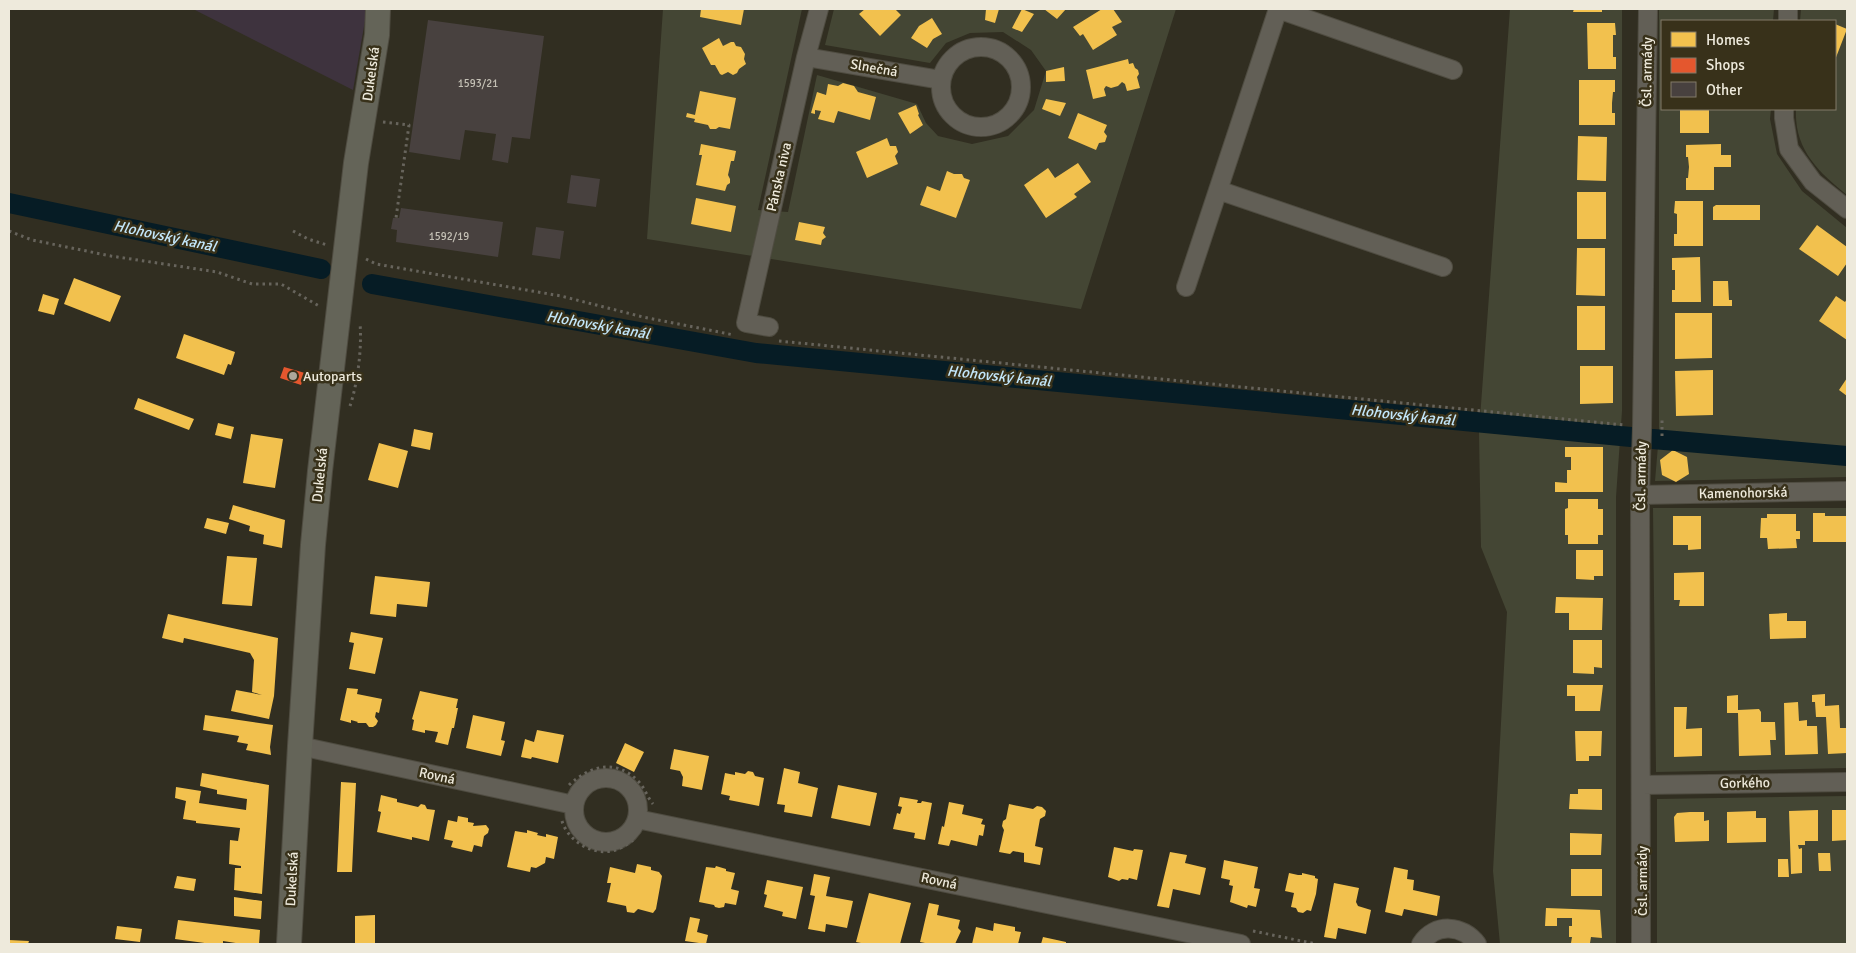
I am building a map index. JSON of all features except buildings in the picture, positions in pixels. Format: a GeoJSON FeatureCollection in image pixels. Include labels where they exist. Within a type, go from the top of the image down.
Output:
{"type":"FeatureCollection","features":[{"type":"Feature","properties":{"kind":"main road","name":"Dukelská"},"geometry":{"type":"LineString","coordinates":[[289,944],[313,545],[356,163],[377,35],[378,9]]}},
{"type":"Feature","properties":{"kind":"street","name":"Pánska niva"},"geometry":{"type":"LineString","coordinates":[[773,334],[746,323],[818,9]]}},
{"type":"Feature","properties":{"kind":"street"},"geometry":{"type":"LineString","coordinates":[[1186,287],[1278,9],[1453,70]]}},
{"type":"Feature","properties":{"kind":"street","name":"Čsl. armády"},"geometry":{"type":"LineString","coordinates":[[1641,944],[1640,495],[1648,9]]}},
{"type":"Feature","properties":{"kind":"street"},"geometry":{"type":"LineString","coordinates":[[981,47],[994,49],[1006,55],[1016,66],[1021,79],[1021,92],[1017,106],[1004,120],[987,128],[974,128],[952,116],[944,105],[941,93],[941,80],[946,67],[955,56],[967,49],[981,47]]}},
{"type":"Feature","properties":{"kind":"street","name":"Slnečná"},"geometry":{"type":"LineString","coordinates":[[806,56],[941,80]]}},
{"type":"Feature","properties":{"kind":"street"},"geometry":{"type":"LineString","coordinates":[[1784,110],[1790,149],[1813,182],[1847,209]]}},
{"type":"Feature","properties":{"kind":"street"},"geometry":{"type":"LineString","coordinates":[[1218,190],[1443,268]]}},
{"type":"Feature","properties":{"kind":"street","name":"Kamenohorská"},"geometry":{"type":"LineString","coordinates":[[1640,495],[1847,491]]}},
{"type":"Feature","properties":{"kind":"street","name":"Rovná"},"geometry":{"type":"LineString","coordinates":[[300,746],[574,805]]}},
{"type":"Feature","properties":{"kind":"street"},"geometry":{"type":"LineString","coordinates":[[613,778],[623,782],[631,789],[639,808],[637,819],[625,836],[615,841],[605,842],[594,840],[578,826],[574,816],[574,805],[580,791],[592,780],[613,778]]}},
{"type":"Feature","properties":{"kind":"street","name":"Gorkého"},"geometry":{"type":"LineString","coordinates":[[1642,785],[1847,782]]}},
{"type":"Feature","properties":{"kind":"street","name":"Rovná"},"geometry":{"type":"LineString","coordinates":[[637,819],[1241,944]]}},
{"type":"Feature","properties":{"kind":"street"},"geometry":{"type":"LineString","coordinates":[[1421,944],[1434,932],[1444,928],[1455,928],[1466,932],[1477,944]]}},
{"type":"Feature","properties":{"kind":"path"},"geometry":{"type":"LineString","coordinates":[[384,122],[410,125],[396,218]]}},
{"type":"Feature","properties":{"kind":"path"},"geometry":{"type":"LineString","coordinates":[[9,231],[32,240],[111,256],[218,272],[252,284],[281,284],[319,306],[339,313]]}},
{"type":"Feature","properties":{"kind":"path"},"geometry":{"type":"LineString","coordinates":[[292,231],[308,239],[347,250],[376,264],[561,296],[644,317],[738,336]]}},
{"type":"Feature","properties":{"kind":"path"},"geometry":{"type":"LineString","coordinates":[[773,334],[1642,427]]}},
{"type":"Feature","properties":{"kind":"shaded area"},"geometry":{"type":"Polygon","coordinates":[[[193,9],[367,9],[353,90],[193,9]]]}},
{"type":"Feature","properties":{"kind":"green space"},"geometry":{"type":"Polygon","coordinates":[[[663,9],[802,9],[758,210],[788,212],[817,75],[917,104],[926,123],[938,136],[972,144],[1008,136],[1034,110],[1046,71],[1031,50],[1003,32],[970,33],[946,43],[930,63],[825,45],[834,9],[1176,9],[1081,309],[647,239],[663,9]]]}},
{"type":"Feature","properties":{"kind":"green space"},"geometry":{"type":"Polygon","coordinates":[[[1510,9],[1622,9],[1622,411],[1616,497],[1616,944],[1500,944],[1493,871],[1507,612],[1481,547],[1479,432],[1510,9]]]}},
{"type":"Feature","properties":{"kind":"green space"},"geometry":{"type":"Polygon","coordinates":[[[1659,9],[1774,9],[1773,20],[1661,20],[1661,110],[1771,110],[1770,119],[1777,154],[1802,191],[1847,228],[1847,477],[1655,481],[1659,434],[1659,9]]]}},
{"type":"Feature","properties":{"kind":"green space"},"geometry":{"type":"Polygon","coordinates":[[[1801,9],[1847,9],[1847,195],[1810,158],[1799,136],[1796,123],[1796,110],[1836,110],[1836,20],[1800,20],[1801,9]]]}},
{"type":"Feature","properties":{"kind":"green space"},"geometry":{"type":"Polygon","coordinates":[[[1653,508],[1847,508],[1847,768],[1656,772],[1653,508]]]}},
{"type":"Feature","properties":{"kind":"green space"},"geometry":{"type":"Polygon","coordinates":[[[1847,796],[1847,944],[1657,944],[1657,799],[1847,796]]]}},
{"type":"Feature","properties":{"kind":"waterway","name":"Hlohovský kanál"},"geometry":{"type":"LineString","coordinates":[[9,203],[321,269]]}},
{"type":"Feature","properties":{"kind":"waterway","name":"Hlohovský kanál"},"geometry":{"type":"LineString","coordinates":[[372,284],[756,353],[1631,437]]}},
{"type":"Feature","properties":{"kind":"waterway","name":"Hlohovský kanál"},"geometry":{"type":"LineString","coordinates":[[1653,439],[1847,456]]}},
{"type":"Feature","properties":{"kind":"place","name":"Autoparts"},"geometry":{"type":"Point","coordinates":[293,376]}}]}
